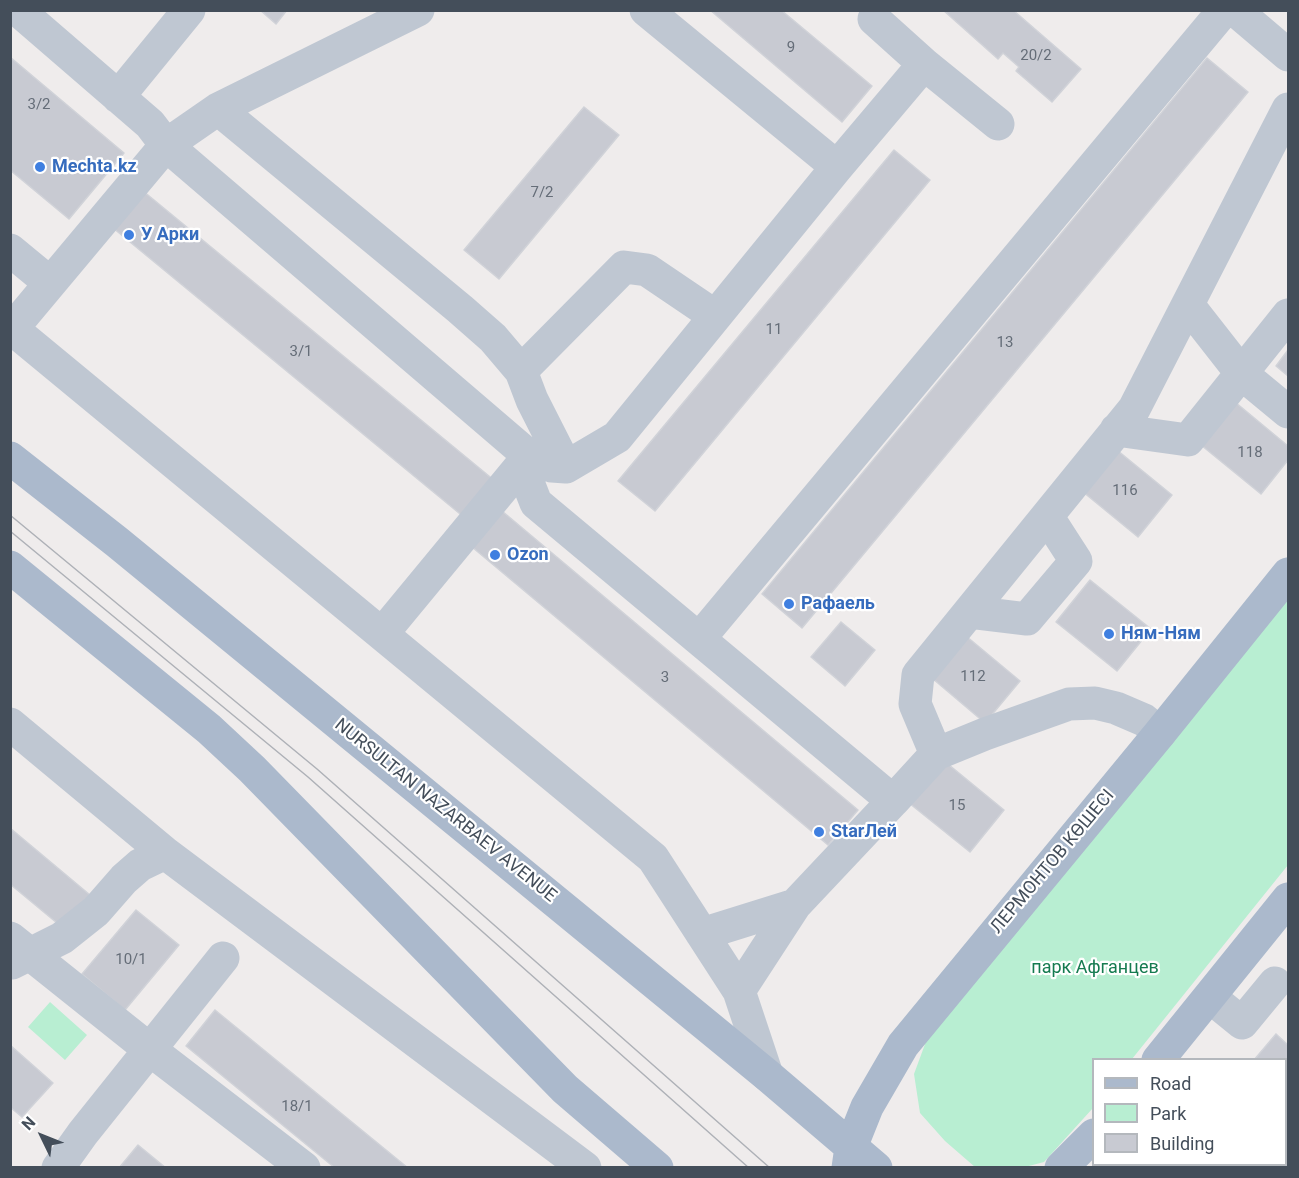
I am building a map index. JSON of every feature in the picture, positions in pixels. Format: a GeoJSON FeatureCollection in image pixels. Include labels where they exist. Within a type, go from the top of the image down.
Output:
{"type":"FeatureCollection","features":[{"type":"Feature","properties":{"kind":"main road","name":"NURSULTAN NAZARBAEV AVENUE"},"geometry":{"type":"LineString","coordinates":[[10,458],[126,550],[767,1075],[858,1161]]}},
{"type":"Feature","properties":{"kind":"main road"},"geometry":{"type":"LineString","coordinates":[[10,567],[209,729],[565,1089],[657,1167]]}},
{"type":"Feature","properties":{"kind":"main road","name":"ЛЕРМОНТОВ КӨШЕСІ"},"geometry":{"type":"LineString","coordinates":[[858,1161],[867,1107],[903,1045],[1288,574]]}},
{"type":"Feature","properties":{"kind":"main road"},"geometry":{"type":"LineString","coordinates":[[1159,1058],[1288,899]]}},
{"type":"Feature","properties":{"kind":"main road"},"geometry":{"type":"LineString","coordinates":[[1061,1167],[1092,1141]]}},
{"type":"Feature","properties":{"kind":"lane"},"geometry":{"type":"LineString","coordinates":[[18,10],[150,124],[166,145],[529,456],[552,466],[566,467],[617,437],[924,64]]}},
{"type":"Feature","properties":{"kind":"lane"},"geometry":{"type":"LineString","coordinates":[[118,97],[189,10]]}},
{"type":"Feature","properties":{"kind":"lane"},"geometry":{"type":"LineString","coordinates":[[418,10],[218,109],[166,145],[11,328],[653,858],[740,991],[767,1075]]}},
{"type":"Feature","properties":{"kind":"lane"},"geometry":{"type":"LineString","coordinates":[[646,10],[837,167]]}},
{"type":"Feature","properties":{"kind":"lane"},"geometry":{"type":"LineString","coordinates":[[699,639],[1224,10]]}},
{"type":"Feature","properties":{"kind":"lane"},"geometry":{"type":"LineString","coordinates":[[1235,10],[1288,55]]}},
{"type":"Feature","properties":{"kind":"lane"},"geometry":{"type":"LineString","coordinates":[[874,19],[924,64],[998,124]]}},
{"type":"Feature","properties":{"kind":"lane"},"geometry":{"type":"LineString","coordinates":[[936,754],[915,704],[918,675],[1134,409],[1288,108]]}},
{"type":"Feature","properties":{"kind":"lane"},"geometry":{"type":"LineString","coordinates":[[218,109],[492,338],[521,371],[532,400],[566,467]]}},
{"type":"Feature","properties":{"kind":"lane"},"geometry":{"type":"LineString","coordinates":[[10,250],[50,284]]}},
{"type":"Feature","properties":{"kind":"lane"},"geometry":{"type":"LineString","coordinates":[[521,371],[624,267],[647,270],[715,316]]}},
{"type":"Feature","properties":{"kind":"lane"},"geometry":{"type":"LineString","coordinates":[[1188,304],[1242,374],[1288,412]]}},
{"type":"Feature","properties":{"kind":"lane"},"geometry":{"type":"LineString","coordinates":[[1116,430],[1188,440],[1288,315]]}},
{"type":"Feature","properties":{"kind":"lane"},"geometry":{"type":"LineString","coordinates":[[529,456],[529,485],[536,503],[893,801]]}},
{"type":"Feature","properties":{"kind":"lane"},"geometry":{"type":"LineString","coordinates":[[382,634],[529,456]]}},
{"type":"Feature","properties":{"kind":"lane"},"geometry":{"type":"LineString","coordinates":[[969,612],[1027,619],[1076,561],[1047,516]]}},
{"type":"Feature","properties":{"kind":"lane"},"geometry":{"type":"LineString","coordinates":[[740,991],[795,905],[936,754],[1038,714],[1069,705],[1095,703],[1116,708],[1144,720],[1160,733]]}},
{"type":"Feature","properties":{"kind":"lane"},"geometry":{"type":"LineString","coordinates":[[10,724],[165,853],[585,1167]]}},
{"type":"Feature","properties":{"kind":"lane"},"geometry":{"type":"LineString","coordinates":[[17,952],[62,938],[96,911],[124,879],[140,865],[165,853]]}},
{"type":"Feature","properties":{"kind":"lane"},"geometry":{"type":"LineString","coordinates":[[702,934],[795,905]]}},
{"type":"Feature","properties":{"kind":"lane"},"geometry":{"type":"LineString","coordinates":[[17,952],[304,1167]]}},
{"type":"Feature","properties":{"kind":"lane"},"geometry":{"type":"LineString","coordinates":[[58,1167],[222,958]]}},
{"type":"Feature","properties":{"kind":"lane"},"geometry":{"type":"LineString","coordinates":[[1210,997],[1242,1023],[1275,983]]}},
{"type":"Feature","properties":{"kind":"green space","name":"парк Афганцев"},"geometry":{"type":"Polygon","coordinates":[[[1288,595],[1288,865],[1133,1058],[1092,1058],[1092,1109],[1044,1162],[1025,1167],[975,1167],[945,1141],[920,1113],[914,1074],[928,1036],[1288,595]]]}},
{"type":"Feature","properties":{"kind":"green space"},"geometry":{"type":"Polygon","coordinates":[[[50,1002],[87,1035],[65,1060],[28,1027],[50,1002]]]}},
{"type":"Feature","properties":{"kind":"building"},"geometry":{"type":"Polygon","coordinates":[[[260,10],[287,10],[276,24],[260,10]]]}},
{"type":"Feature","properties":{"kind":"building"},"geometry":{"type":"Polygon","coordinates":[[[710,10],[781,10],[872,86],[842,122],[710,10]]]}},
{"type":"Feature","properties":{"kind":"building"},"geometry":{"type":"Polygon","coordinates":[[[943,10],[1013,10],[1081,69],[1052,102],[1016,71],[1019,67],[1003,53],[998,59],[943,10]]]}},
{"type":"Feature","properties":{"kind":"building"},"geometry":{"type":"Polygon","coordinates":[[[10,57],[124,153],[69,219],[10,170],[10,57]]]}},
{"type":"Feature","properties":{"kind":"building"},"geometry":{"type":"Polygon","coordinates":[[[1207,58],[1248,92],[802,628],[762,594],[1207,58]]]}},
{"type":"Feature","properties":{"kind":"building"},"geometry":{"type":"Polygon","coordinates":[[[584,107],[619,135],[499,279],[464,250],[584,107]]]}},
{"type":"Feature","properties":{"kind":"building"},"geometry":{"type":"Polygon","coordinates":[[[894,150],[930,180],[655,511],[618,481],[894,150]]]}},
{"type":"Feature","properties":{"kind":"building"},"geometry":{"type":"Polygon","coordinates":[[[137,186],[495,481],[465,518],[107,223],[137,186]]]}},
{"type":"Feature","properties":{"kind":"building"},"geometry":{"type":"Polygon","coordinates":[[[1288,350],[1288,376],[1276,366],[1288,350]]]}},
{"type":"Feature","properties":{"kind":"building"},"geometry":{"type":"Polygon","coordinates":[[[1235,402],[1288,446],[1288,460],[1261,494],[1201,445],[1235,402]]]}},
{"type":"Feature","properties":{"kind":"building"},"geometry":{"type":"Polygon","coordinates":[[[1112,446],[1172,495],[1138,537],[1077,487],[1112,446]]]}},
{"type":"Feature","properties":{"kind":"building"},"geometry":{"type":"Polygon","coordinates":[[[502,511],[858,810],[828,845],[472,547],[502,511]]]}},
{"type":"Feature","properties":{"kind":"building"},"geometry":{"type":"Polygon","coordinates":[[[1090,580],[1151,629],[1117,671],[1056,622],[1090,580]]]}},
{"type":"Feature","properties":{"kind":"building"},"geometry":{"type":"Polygon","coordinates":[[[841,622],[875,650],[845,686],[811,657],[841,622]]]}},
{"type":"Feature","properties":{"kind":"building"},"geometry":{"type":"Polygon","coordinates":[[[960,631],[1020,681],[985,723],[926,673],[960,631]]]}},
{"type":"Feature","properties":{"kind":"building"},"geometry":{"type":"Polygon","coordinates":[[[943,760],[1004,810],[970,852],[909,803],[943,760]]]}},
{"type":"Feature","properties":{"kind":"building"},"geometry":{"type":"Polygon","coordinates":[[[10,828],[90,895],[63,928],[10,884],[10,828]]]}},
{"type":"Feature","properties":{"kind":"building"},"geometry":{"type":"Polygon","coordinates":[[[136,910],[179,945],[125,1010],[82,974],[136,910]]]}},
{"type":"Feature","properties":{"kind":"building"},"geometry":{"type":"Polygon","coordinates":[[[215,1010],[408,1168],[335,1168],[186,1046],[215,1010]]]}},
{"type":"Feature","properties":{"kind":"building"},"geometry":{"type":"Polygon","coordinates":[[[1276,1034],[1288,1045],[1288,1117],[1287,1058],[1256,1058],[1276,1034]]]}},
{"type":"Feature","properties":{"kind":"building"},"geometry":{"type":"Polygon","coordinates":[[[10,1045],[53,1083],[22,1117],[10,1107],[10,1045]]]}},
{"type":"Feature","properties":{"kind":"building"},"geometry":{"type":"Polygon","coordinates":[[[138,1145],[166,1168],[119,1168],[138,1145]]]}},
{"type":"Feature","properties":{"kind":"building"},"geometry":{"type":"Polygon","coordinates":[[[1181,1166],[1280,1166],[1278,1168],[1183,1168],[1181,1166]]]}},
{"type":"Feature","properties":{"kind":"tram line"},"geometry":{"type":"LineString","coordinates":[[10,515],[317,769],[770,1168]]}},
{"type":"Feature","properties":{"kind":"tram line"},"geometry":{"type":"LineString","coordinates":[[10,531],[308,777],[749,1168]]}},
{"type":"Feature","properties":{"kind":"place","name":"Mechta.kz"},"geometry":{"type":"Point","coordinates":[40,167]}},
{"type":"Feature","properties":{"kind":"place","name":"У Арки"},"geometry":{"type":"Point","coordinates":[129,235]}},
{"type":"Feature","properties":{"kind":"place","name":"Ozon"},"geometry":{"type":"Point","coordinates":[495,555]}},
{"type":"Feature","properties":{"kind":"place","name":"Рафаель"},"geometry":{"type":"Point","coordinates":[789,604]}},
{"type":"Feature","properties":{"kind":"place","name":"Ням-Ням"},"geometry":{"type":"Point","coordinates":[1109,634]}},
{"type":"Feature","properties":{"kind":"place","name":"StarЛей"},"geometry":{"type":"Point","coordinates":[819,832]}}]}
